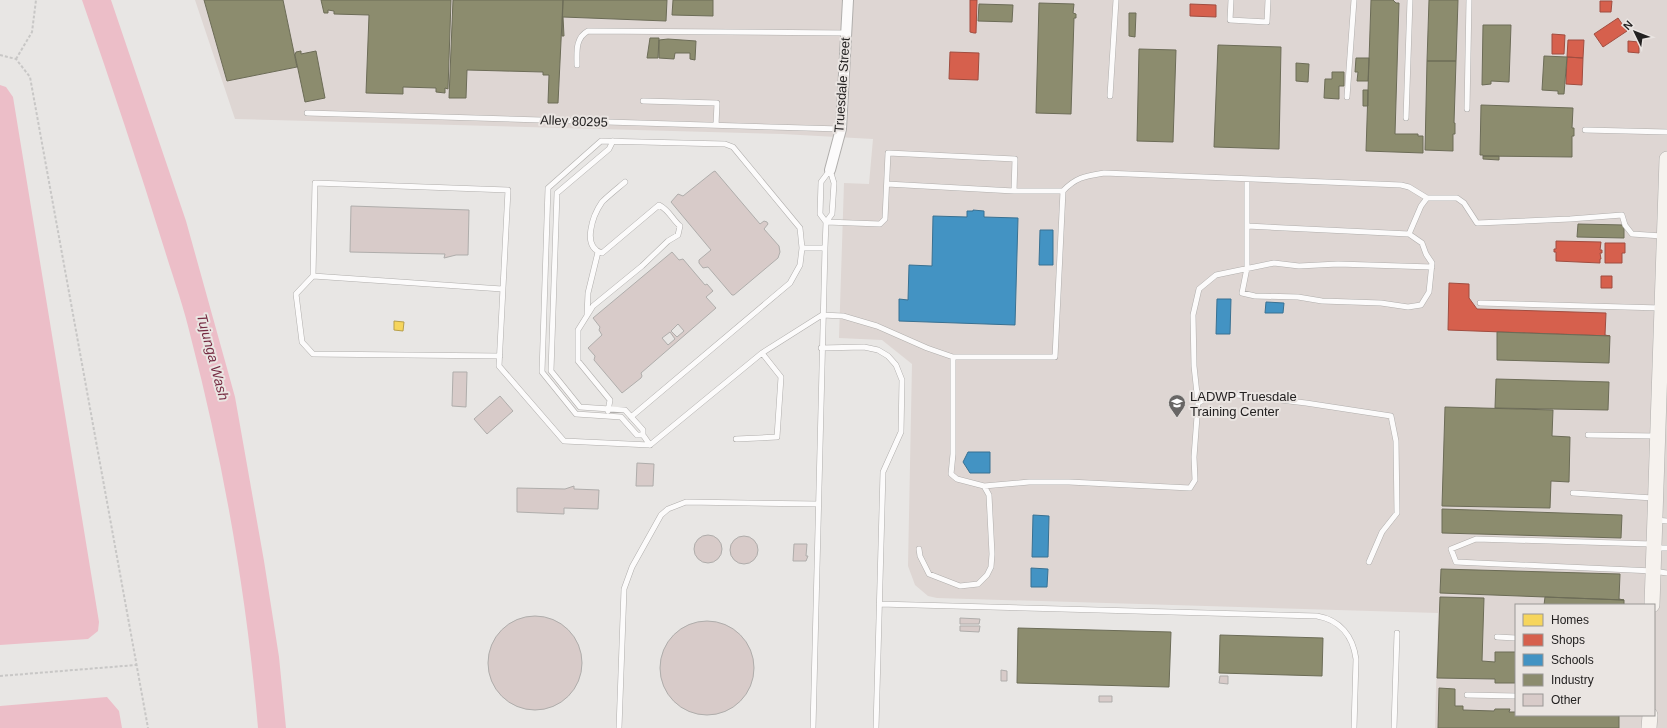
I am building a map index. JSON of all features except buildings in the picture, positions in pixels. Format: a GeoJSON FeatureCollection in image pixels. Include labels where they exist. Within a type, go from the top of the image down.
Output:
{"type":"FeatureCollection","features":[{"type":"Feature","properties":{"kind":"main road"},"geometry":{"type":"LineString","coordinates":[[1652,604],[1660,572],[1659,547],[1661,521],[1656,498],[1660,444],[1664,327],[1662,308],[1667,159]]}},
{"type":"Feature","properties":{"kind":"main road"},"geometry":{"type":"LineString","coordinates":[[1649,728],[1650,716]]}},
{"type":"Feature","properties":{"kind":"street","name":"Truesdale Street"},"geometry":{"type":"LineString","coordinates":[[830,170],[840,129],[848,0]]}},
{"type":"Feature","properties":{"kind":"lane"},"geometry":{"type":"LineString","coordinates":[[1110,96],[1116,0]]}},
{"type":"Feature","properties":{"kind":"lane"},"geometry":{"type":"LineString","coordinates":[[1231,0],[1230,20],[1267,22],[1268,0]]}},
{"type":"Feature","properties":{"kind":"lane"},"geometry":{"type":"LineString","coordinates":[[1347,97],[1354,0]]}},
{"type":"Feature","properties":{"kind":"lane"},"geometry":{"type":"LineString","coordinates":[[1406,118],[1410,0]]}},
{"type":"Feature","properties":{"kind":"lane"},"geometry":{"type":"LineString","coordinates":[[1467,109],[1469,0]]}},
{"type":"Feature","properties":{"kind":"lane"},"geometry":{"type":"LineString","coordinates":[[577,65],[578,41],[581,34],[588,31],[846,33]]}},
{"type":"Feature","properties":{"kind":"lane"},"geometry":{"type":"LineString","coordinates":[[643,101],[717,103],[716,125]]}},
{"type":"Feature","properties":{"kind":"lane","name":"Alley 80295"},"geometry":{"type":"LineString","coordinates":[[306,113],[840,129]]}},
{"type":"Feature","properties":{"kind":"lane"},"geometry":{"type":"LineString","coordinates":[[1585,130],[1667,132]]}},
{"type":"Feature","properties":{"kind":"lane"},"geometry":{"type":"LineString","coordinates":[[631,417],[790,283],[800,265],[802,248],[800,228],[733,147],[725,144],[602,141],[548,188],[542,372],[576,414],[621,417],[637,434],[643,435]]}},
{"type":"Feature","properties":{"kind":"lane"},"geometry":{"type":"LineString","coordinates":[[613,141],[609,149],[557,193],[552,371],[580,407],[625,410],[643,430],[643,435],[650,445]]}},
{"type":"Feature","properties":{"kind":"lane"},"geometry":{"type":"LineString","coordinates":[[826,222],[880,224],[886,219],[888,153],[1015,159],[1014,191]]}},
{"type":"Feature","properties":{"kind":"lane"},"geometry":{"type":"LineString","coordinates":[[826,222],[820,214],[821,182],[830,170]]}},
{"type":"Feature","properties":{"kind":"lane"},"geometry":{"type":"LineString","coordinates":[[813,728],[822,315],[826,222],[832,214],[834,183],[830,170]]}},
{"type":"Feature","properties":{"kind":"lane"},"geometry":{"type":"LineString","coordinates":[[500,356],[313,354],[302,342],[296,294],[313,276],[315,183],[508,190],[502,289],[500,356],[499,366],[564,441],[650,445],[762,353],[822,315],[843,316],[877,326],[927,348],[953,357],[1055,357],[1063,191],[1072,182],[1088,176],[1104,173],[1401,185],[1408,187],[1427,198],[1457,198],[1464,203],[1477,223],[1622,215],[1625,225],[1632,234],[1664,237]]}},
{"type":"Feature","properties":{"kind":"lane"},"geometry":{"type":"LineString","coordinates":[[1247,179],[1247,226],[1247,268],[1242,293],[1255,296],[1298,297],[1322,301],[1381,303],[1408,307],[1421,305],[1429,292],[1432,263],[1426,254],[1422,243],[1409,234],[1247,226]]}},
{"type":"Feature","properties":{"kind":"lane"},"geometry":{"type":"LineString","coordinates":[[607,416],[610,400],[578,361],[578,330],[593,306],[642,266],[668,241],[678,235],[680,226],[667,209],[659,205],[602,253],[598,252],[592,246],[590,239],[595,214],[603,202],[625,182]]}},
{"type":"Feature","properties":{"kind":"lane"},"geometry":{"type":"LineString","coordinates":[[887,184],[1014,191],[1063,191]]}},
{"type":"Feature","properties":{"kind":"lane"},"geometry":{"type":"LineString","coordinates":[[1409,234],[1421,206],[1427,198]]}},
{"type":"Feature","properties":{"kind":"lane"},"geometry":{"type":"LineString","coordinates":[[802,248],[825,248]]}},
{"type":"Feature","properties":{"kind":"lane"},"geometry":{"type":"LineString","coordinates":[[587,316],[588,293],[598,252]]}},
{"type":"Feature","properties":{"kind":"lane"},"geometry":{"type":"LineString","coordinates":[[953,357],[953,454],[951,474],[957,479],[984,486],[1029,482],[1061,482],[1190,488],[1196,480],[1194,457],[1198,403],[1192,335],[1193,315],[1199,289],[1216,275],[1274,263],[1299,266],[1338,264],[1432,267]]}},
{"type":"Feature","properties":{"kind":"lane"},"geometry":{"type":"LineString","coordinates":[[313,276],[502,289]]}},
{"type":"Feature","properties":{"kind":"lane"},"geometry":{"type":"LineString","coordinates":[[1480,302],[1662,308]]}},
{"type":"Feature","properties":{"kind":"lane"},"geometry":{"type":"LineString","coordinates":[[821,348],[864,347],[878,350],[892,360],[901,374],[903,385],[901,432],[883,472],[876,728]]}},
{"type":"Feature","properties":{"kind":"lane"},"geometry":{"type":"LineString","coordinates":[[736,439],[777,437],[781,377],[762,353]]}},
{"type":"Feature","properties":{"kind":"lane"},"geometry":{"type":"LineString","coordinates":[[1198,403],[1205,399],[1228,394],[1306,403],[1391,416],[1396,441],[1398,513],[1382,532],[1369,562]]}},
{"type":"Feature","properties":{"kind":"lane"},"geometry":{"type":"LineString","coordinates":[[1588,435],[1626,437],[1660,444]]}},
{"type":"Feature","properties":{"kind":"lane"},"geometry":{"type":"LineString","coordinates":[[919,549],[920,556],[929,574],[960,586],[978,584],[987,575],[991,567],[992,554],[989,495],[984,486]]}},
{"type":"Feature","properties":{"kind":"lane"},"geometry":{"type":"LineString","coordinates":[[1573,493],[1656,498]]}},
{"type":"Feature","properties":{"kind":"lane"},"geometry":{"type":"LineString","coordinates":[[619,728],[624,589],[632,566],[662,515],[674,506],[686,502],[818,504]]}},
{"type":"Feature","properties":{"kind":"lane"},"geometry":{"type":"LineString","coordinates":[[1659,547],[1476,539],[1451,549],[1456,562],[1660,572]]}},
{"type":"Feature","properties":{"kind":"lane"},"geometry":{"type":"LineString","coordinates":[[879,604],[1317,616],[1328,618],[1344,629],[1355,650],[1354,728]]}},
{"type":"Feature","properties":{"kind":"lane"},"geometry":{"type":"LineString","coordinates":[[1394,728],[1397,633]]}},
{"type":"Feature","properties":{"kind":"lane"},"geometry":{"type":"LineString","coordinates":[[1497,637],[1515,638]]}},
{"type":"Feature","properties":{"kind":"lane"},"geometry":{"type":"LineString","coordinates":[[1467,695],[1515,696]]}},
{"type":"Feature","properties":{"kind":"path"},"geometry":{"type":"LineString","coordinates":[[16,59],[32,32],[36,0]]}},
{"type":"Feature","properties":{"kind":"path"},"geometry":{"type":"LineString","coordinates":[[0,55],[16,59],[30,77],[148,728]]}},
{"type":"Feature","properties":{"kind":"path"},"geometry":{"type":"LineString","coordinates":[[0,676],[136,665]]}},
{"type":"Feature","properties":{"kind":"shaded area"},"geometry":{"type":"Polygon","coordinates":[[[195,0],[1667,0],[1667,728],[1435,728],[1438,613],[937,598],[928,596],[915,585],[908,566],[912,364],[882,340],[839,338],[844,183],[869,184],[873,139],[782,134],[235,119],[195,0]]]}},
{"type":"Feature","properties":{"kind":"water","name":"Tujunga Wash"},"geometry":{"type":"Polygon","coordinates":[[[82,0],[111,0],[186,221],[235,397],[264,561],[279,657],[286,728],[258,728],[248,630],[241,581],[224,483],[203,386],[179,294],[125,125],[82,0]]]}},
{"type":"Feature","properties":{"kind":"water"},"geometry":{"type":"Polygon","coordinates":[[[0,85],[6,87],[13,97],[99,622],[98,631],[88,639],[0,645],[0,85]]]}},
{"type":"Feature","properties":{"kind":"water"},"geometry":{"type":"Polygon","coordinates":[[[107,697],[119,711],[122,728],[0,728],[0,706],[107,697]]]}},
{"type":"Feature","properties":{"kind":"place","name":"LADWP Truesdale Training Center"},"geometry":{"type":"Point","coordinates":[1177,418]}}]}
